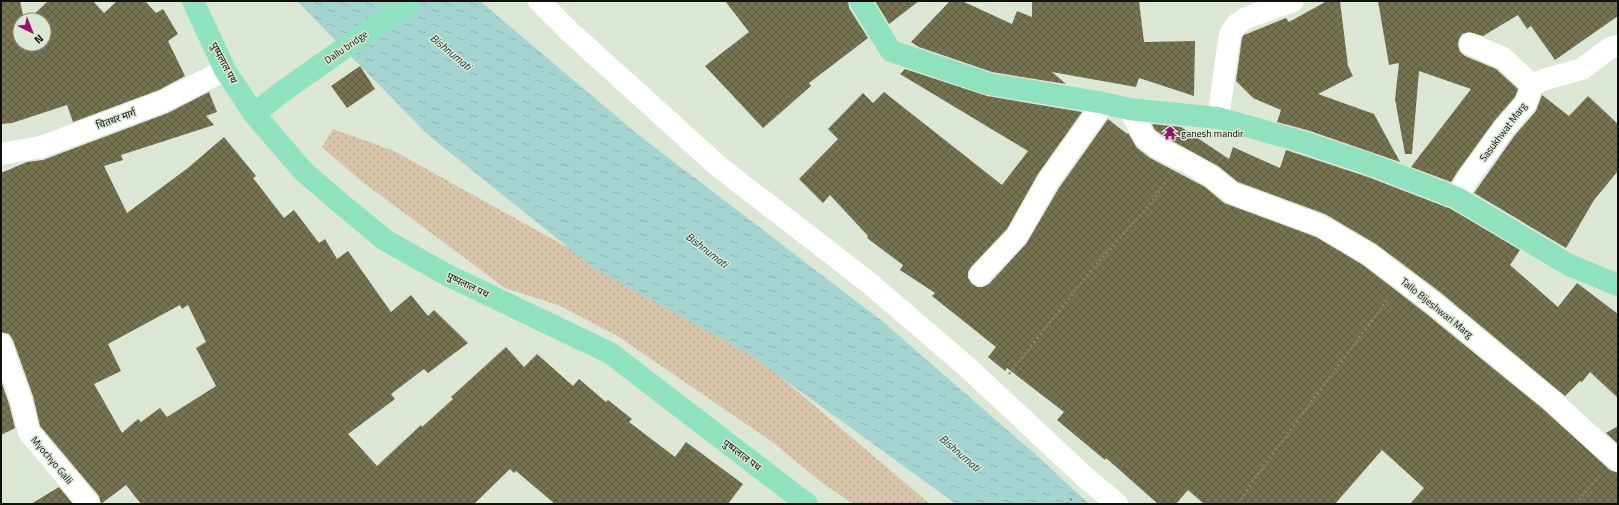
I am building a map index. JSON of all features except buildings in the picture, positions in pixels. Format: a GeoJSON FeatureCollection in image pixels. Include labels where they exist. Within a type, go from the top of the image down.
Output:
{"type":"FeatureCollection","features":[{"type":"Feature","properties":{"kind":"main road","name":"पुष्पलाल पथ"},"geometry":{"type":"LineString","coordinates":[[193,1],[225,70],[254,114],[304,172],[385,240],[447,275],[610,354],[807,504]]}},
{"type":"Feature","properties":{"kind":"main road","name":"Dallu bridge"},"geometry":{"type":"LineString","coordinates":[[254,114],[282,92],[410,1]]}},
{"type":"Feature","properties":{"kind":"main road"},"geometry":{"type":"LineString","coordinates":[[860,1],[891,51],[990,84],[1104,103],[1129,109],[1218,118],[1310,145],[1372,165],[1457,198],[1569,265],[1618,285]]}},
{"type":"Feature","properties":{"kind":"street"},"geometry":{"type":"LineString","coordinates":[[539,1],[569,31],[718,166],[868,282],[966,366],[1086,478],[1118,504]]}},
{"type":"Feature","properties":{"kind":"street"},"geometry":{"type":"LineString","coordinates":[[1218,118],[1230,34],[1236,25],[1246,18],[1293,1]]}},
{"type":"Feature","properties":{"kind":"street"},"geometry":{"type":"LineString","coordinates":[[1470,44],[1503,58],[1532,84],[1546,78],[1582,68],[1610,48],[1618,46]]}},
{"type":"Feature","properties":{"kind":"street","name":"चितधर मार्ग"},"geometry":{"type":"LineString","coordinates":[[1,154],[41,147],[150,107],[225,70]]}},
{"type":"Feature","properties":{"kind":"street","name":"Sasukhwat Marg"},"geometry":{"type":"LineString","coordinates":[[1457,198],[1468,178],[1501,133],[1526,103],[1532,84]]}},
{"type":"Feature","properties":{"kind":"street"},"geometry":{"type":"LineString","coordinates":[[980,276],[1017,236],[1048,181],[1104,103]]}},
{"type":"Feature","properties":{"kind":"street","name":"Tallo Bijeshwari Marg"},"geometry":{"type":"LineString","coordinates":[[1129,109],[1145,138],[1150,143],[1205,173],[1232,193],[1321,226],[1370,255],[1432,302],[1545,396],[1616,459]]}},
{"type":"Feature","properties":{"kind":"street","name":"Myochyo Galli"},"geometry":{"type":"LineString","coordinates":[[1,344],[21,400],[29,432],[89,504]]}},
{"type":"Feature","properties":{"kind":"path"},"geometry":{"type":"LineString","coordinates":[[995,394],[1094,267],[1144,211],[1164,185],[1171,155]]}},
{"type":"Feature","properties":{"kind":"path"},"geometry":{"type":"LineString","coordinates":[[1239,504],[1252,482],[1402,279]]}},
{"type":"Feature","properties":{"kind":"path"},"geometry":{"type":"LineString","coordinates":[[1576,504],[1616,459]]}},
{"type":"Feature","properties":{"kind":"shaded area"},"geometry":{"type":"Polygon","coordinates":[[[333,129],[394,151],[743,345],[930,504],[853,504],[821,482],[771,441],[616,335],[558,305],[505,288],[360,180],[322,147],[333,129]]]}},
{"type":"Feature","properties":{"kind":"water","name":"Bishnumati"},"geometry":{"type":"Polygon","coordinates":[[[297,1],[480,1],[636,133],[882,321],[1035,454],[1089,504],[956,504],[749,354],[595,269],[427,134],[297,1]]]}},
{"type":"Feature","properties":{"kind":"place","name":"ganesh mandir"},"geometry":{"type":"Point","coordinates":[1170,133]}}]}
